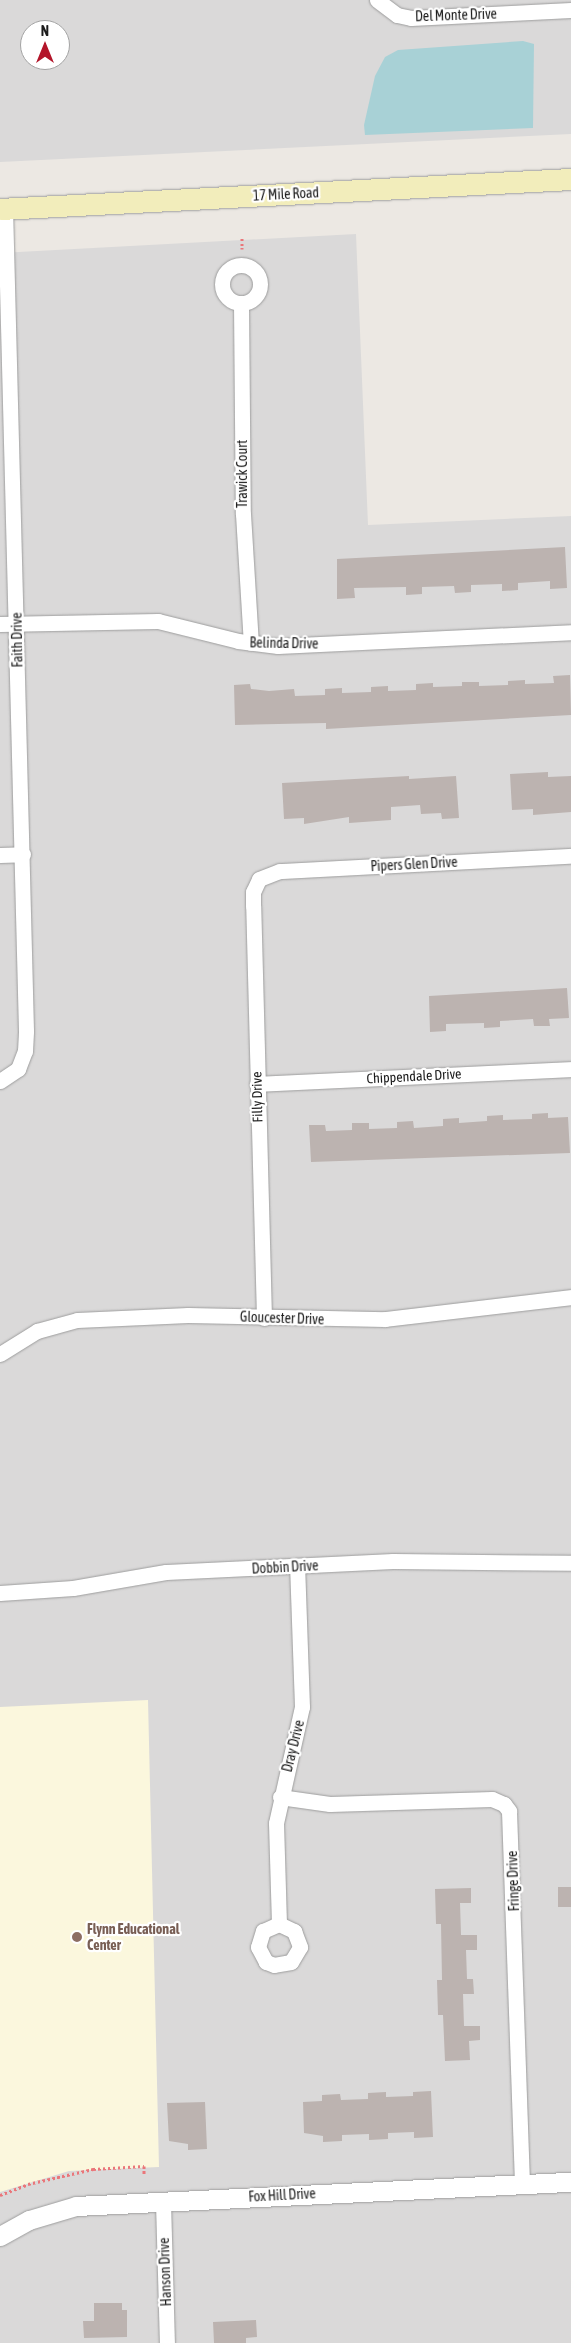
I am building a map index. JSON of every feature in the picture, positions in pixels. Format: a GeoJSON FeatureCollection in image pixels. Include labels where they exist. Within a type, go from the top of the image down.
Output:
{"type":"FeatureCollection","features":[{"type":"Feature","properties":{"kind":"main road","name":"17 Mile Road"},"geometry":{"type":"LineString","coordinates":[[2,209],[571,179]]}},
{"type":"Feature","properties":{"kind":"street","name":"Del Monte Drive"},"geometry":{"type":"LineString","coordinates":[[376,0],[397,15],[411,18],[571,10]]}},
{"type":"Feature","properties":{"kind":"street","name":"Faith Drive"},"geometry":{"type":"LineString","coordinates":[[0,1082],[18,1069],[25,1051],[26,1031],[17,623],[5,389],[2,209]]}},
{"type":"Feature","properties":{"kind":"street","name":"Trawick Court"},"geometry":{"type":"LineString","coordinates":[[241,303],[243,514],[251,643]]}},
{"type":"Feature","properties":{"kind":"street","name":"Belinda Drive"},"geometry":{"type":"LineString","coordinates":[[0,624],[158,621],[251,643],[278,646],[571,632]]}},
{"type":"Feature","properties":{"kind":"street"},"geometry":{"type":"LineString","coordinates":[[0,855],[22,854]]}},
{"type":"Feature","properties":{"kind":"street","name":"Pipers Glen Drive"},"geometry":{"type":"LineString","coordinates":[[260,878],[280,871],[571,856]]}},
{"type":"Feature","properties":{"kind":"street","name":"Filly Drive"},"geometry":{"type":"LineString","coordinates":[[260,878],[253,892],[253,906],[264,1318]]}},
{"type":"Feature","properties":{"kind":"street","name":"Chippendale Drive"},"geometry":{"type":"LineString","coordinates":[[257,1084],[571,1069]]}},
{"type":"Feature","properties":{"kind":"street","name":"Gloucester Drive"},"geometry":{"type":"LineString","coordinates":[[0,1354],[38,1331],[77,1320],[188,1315],[384,1319],[571,1297]]}},
{"type":"Feature","properties":{"kind":"street","name":"Dobbin Drive"},"geometry":{"type":"LineString","coordinates":[[0,1593],[73,1588],[148,1573],[393,1561],[571,1563]]}},
{"type":"Feature","properties":{"kind":"street","name":"Dray Drive"},"geometry":{"type":"LineString","coordinates":[[279,1924],[276,1843],[280,1797],[302,1707],[297,1566]]}},
{"type":"Feature","properties":{"kind":"street","name":"Fringe Drive"},"geometry":{"type":"LineString","coordinates":[[280,1797],[330,1804],[492,1799],[504,1804],[509,1811],[522,2184]]}},
{"type":"Feature","properties":{"kind":"street","name":"Fox Hill Drive"},"geometry":{"type":"LineString","coordinates":[[0,2236],[29,2220],[76,2206],[571,2182]]}},
{"type":"Feature","properties":{"kind":"street","name":"Hanson Drive"},"geometry":{"type":"LineString","coordinates":[[163,2202],[167,2343]]}},
{"type":"Feature","properties":{"kind":"path"},"geometry":{"type":"LineString","coordinates":[[242,238],[242,249]]}},
{"type":"Feature","properties":{"kind":"path"},"geometry":{"type":"LineString","coordinates":[[0,2195],[28,2184],[93,2169],[144,2166],[144,2174]]}},
{"type":"Feature","properties":{"kind":"shaded area"},"geometry":{"type":"Polygon","coordinates":[[[0,0],[571,0],[571,134],[0,162],[0,0]]]}},
{"type":"Feature","properties":{"kind":"shaded area"},"geometry":{"type":"Polygon","coordinates":[[[356,234],[368,525],[571,516],[571,2343],[0,2343],[0,253],[356,234]]]}},
{"type":"Feature","properties":{"kind":"shaded area","name":"Flynn Educational Center"},"geometry":{"type":"Polygon","coordinates":[[[148,1700],[159,2167],[69,2171],[0,2192],[0,1707],[148,1700]]]}},
{"type":"Feature","properties":{"kind":"water"},"geometry":{"type":"Polygon","coordinates":[[[523,41],[534,44],[533,128],[365,135],[364,125],[375,76],[385,57],[398,50],[523,41]]]}},
{"type":"Feature","properties":{"kind":"building"},"geometry":{"type":"Polygon","coordinates":[[[565,547],[567,588],[550,589],[550,581],[518,583],[518,590],[502,591],[502,584],[471,585],[471,592],[455,593],[454,586],[422,587],[422,594],[406,595],[406,587],[354,588],[355,598],[337,599],[337,559],[565,547]]]}},
{"type":"Feature","properties":{"kind":"building"},"geometry":{"type":"Polygon","coordinates":[[[570,675],[571,715],[326,729],[326,723],[235,725],[234,685],[250,684],[251,689],[269,691],[294,689],[295,696],[325,695],[325,689],[342,688],[342,693],[371,692],[371,687],[388,686],[388,691],[416,690],[416,684],[433,683],[433,687],[462,686],[462,682],[479,682],[479,686],[508,685],[508,681],[525,680],[525,684],[554,683],[553,676],[570,675]]]}},
{"type":"Feature","properties":{"kind":"building"},"geometry":{"type":"Polygon","coordinates":[[[548,772],[548,777],[571,776],[571,812],[533,815],[533,809],[512,810],[510,774],[548,772]]]}},
{"type":"Feature","properties":{"kind":"building"},"geometry":{"type":"Polygon","coordinates":[[[409,776],[409,779],[456,776],[459,818],[442,819],[441,813],[421,814],[420,805],[391,807],[391,820],[349,823],[349,817],[304,824],[304,818],[284,819],[282,783],[409,776]]]}},
{"type":"Feature","properties":{"kind":"building"},"geometry":{"type":"Polygon","coordinates":[[[567,988],[569,1018],[549,1019],[550,1026],[534,1026],[533,1019],[500,1021],[500,1027],[484,1028],[484,1023],[446,1024],[446,1031],[430,1032],[429,996],[567,988]]]}},
{"type":"Feature","properties":{"kind":"building"},"geometry":{"type":"Polygon","coordinates":[[[548,1113],[548,1118],[568,1117],[570,1153],[311,1162],[309,1125],[325,1125],[326,1131],[352,1130],[352,1123],[369,1123],[369,1129],[397,1128],[397,1122],[413,1121],[414,1128],[443,1126],[443,1119],[459,1118],[459,1123],[487,1121],[487,1116],[503,1115],[503,1120],[532,1119],[532,1114],[548,1113]]]}},
{"type":"Feature","properties":{"kind":"building"},"geometry":{"type":"Polygon","coordinates":[[[558,1887],[571,1887],[571,1907],[558,1907],[558,1887]]]}},
{"type":"Feature","properties":{"kind":"building"},"geometry":{"type":"Polygon","coordinates":[[[471,1888],[471,1903],[460,1903],[461,1935],[477,1935],[477,1950],[466,1950],[467,1979],[473,1979],[474,1994],[463,1994],[464,2026],[480,2026],[480,2040],[469,2041],[470,2060],[445,2061],[443,2015],[438,2015],[437,1980],[442,1980],[441,1924],[436,1924],[435,1889],[471,1888]]]}},
{"type":"Feature","properties":{"kind":"building"},"geometry":{"type":"Polygon","coordinates":[[[431,2091],[433,2137],[414,2138],[414,2132],[388,2133],[388,2139],[369,2140],[369,2134],[342,2135],[342,2141],[323,2142],[323,2136],[304,2133],[303,2102],[322,2101],[322,2095],[340,2094],[341,2100],[368,2099],[368,2093],[386,2092],[386,2097],[413,2096],[413,2092],[431,2091]]]}},
{"type":"Feature","properties":{"kind":"building"},"geometry":{"type":"Polygon","coordinates":[[[205,2102],[207,2149],[188,2150],[188,2144],[169,2141],[167,2103],[205,2102]]]}},
{"type":"Feature","properties":{"kind":"building"},"geometry":{"type":"Polygon","coordinates":[[[94,2303],[122,2303],[122,2310],[127,2310],[127,2337],[84,2338],[83,2321],[94,2321],[94,2303]]]}},
{"type":"Feature","properties":{"kind":"building"},"geometry":{"type":"Polygon","coordinates":[[[256,2320],[257,2337],[246,2338],[246,2343],[214,2343],[213,2322],[256,2320]]]}},
{"type":"Feature","properties":{"kind":"place","name":"Flynn Educational Center"},"geometry":{"type":"Point","coordinates":[77,1937]}}]}
